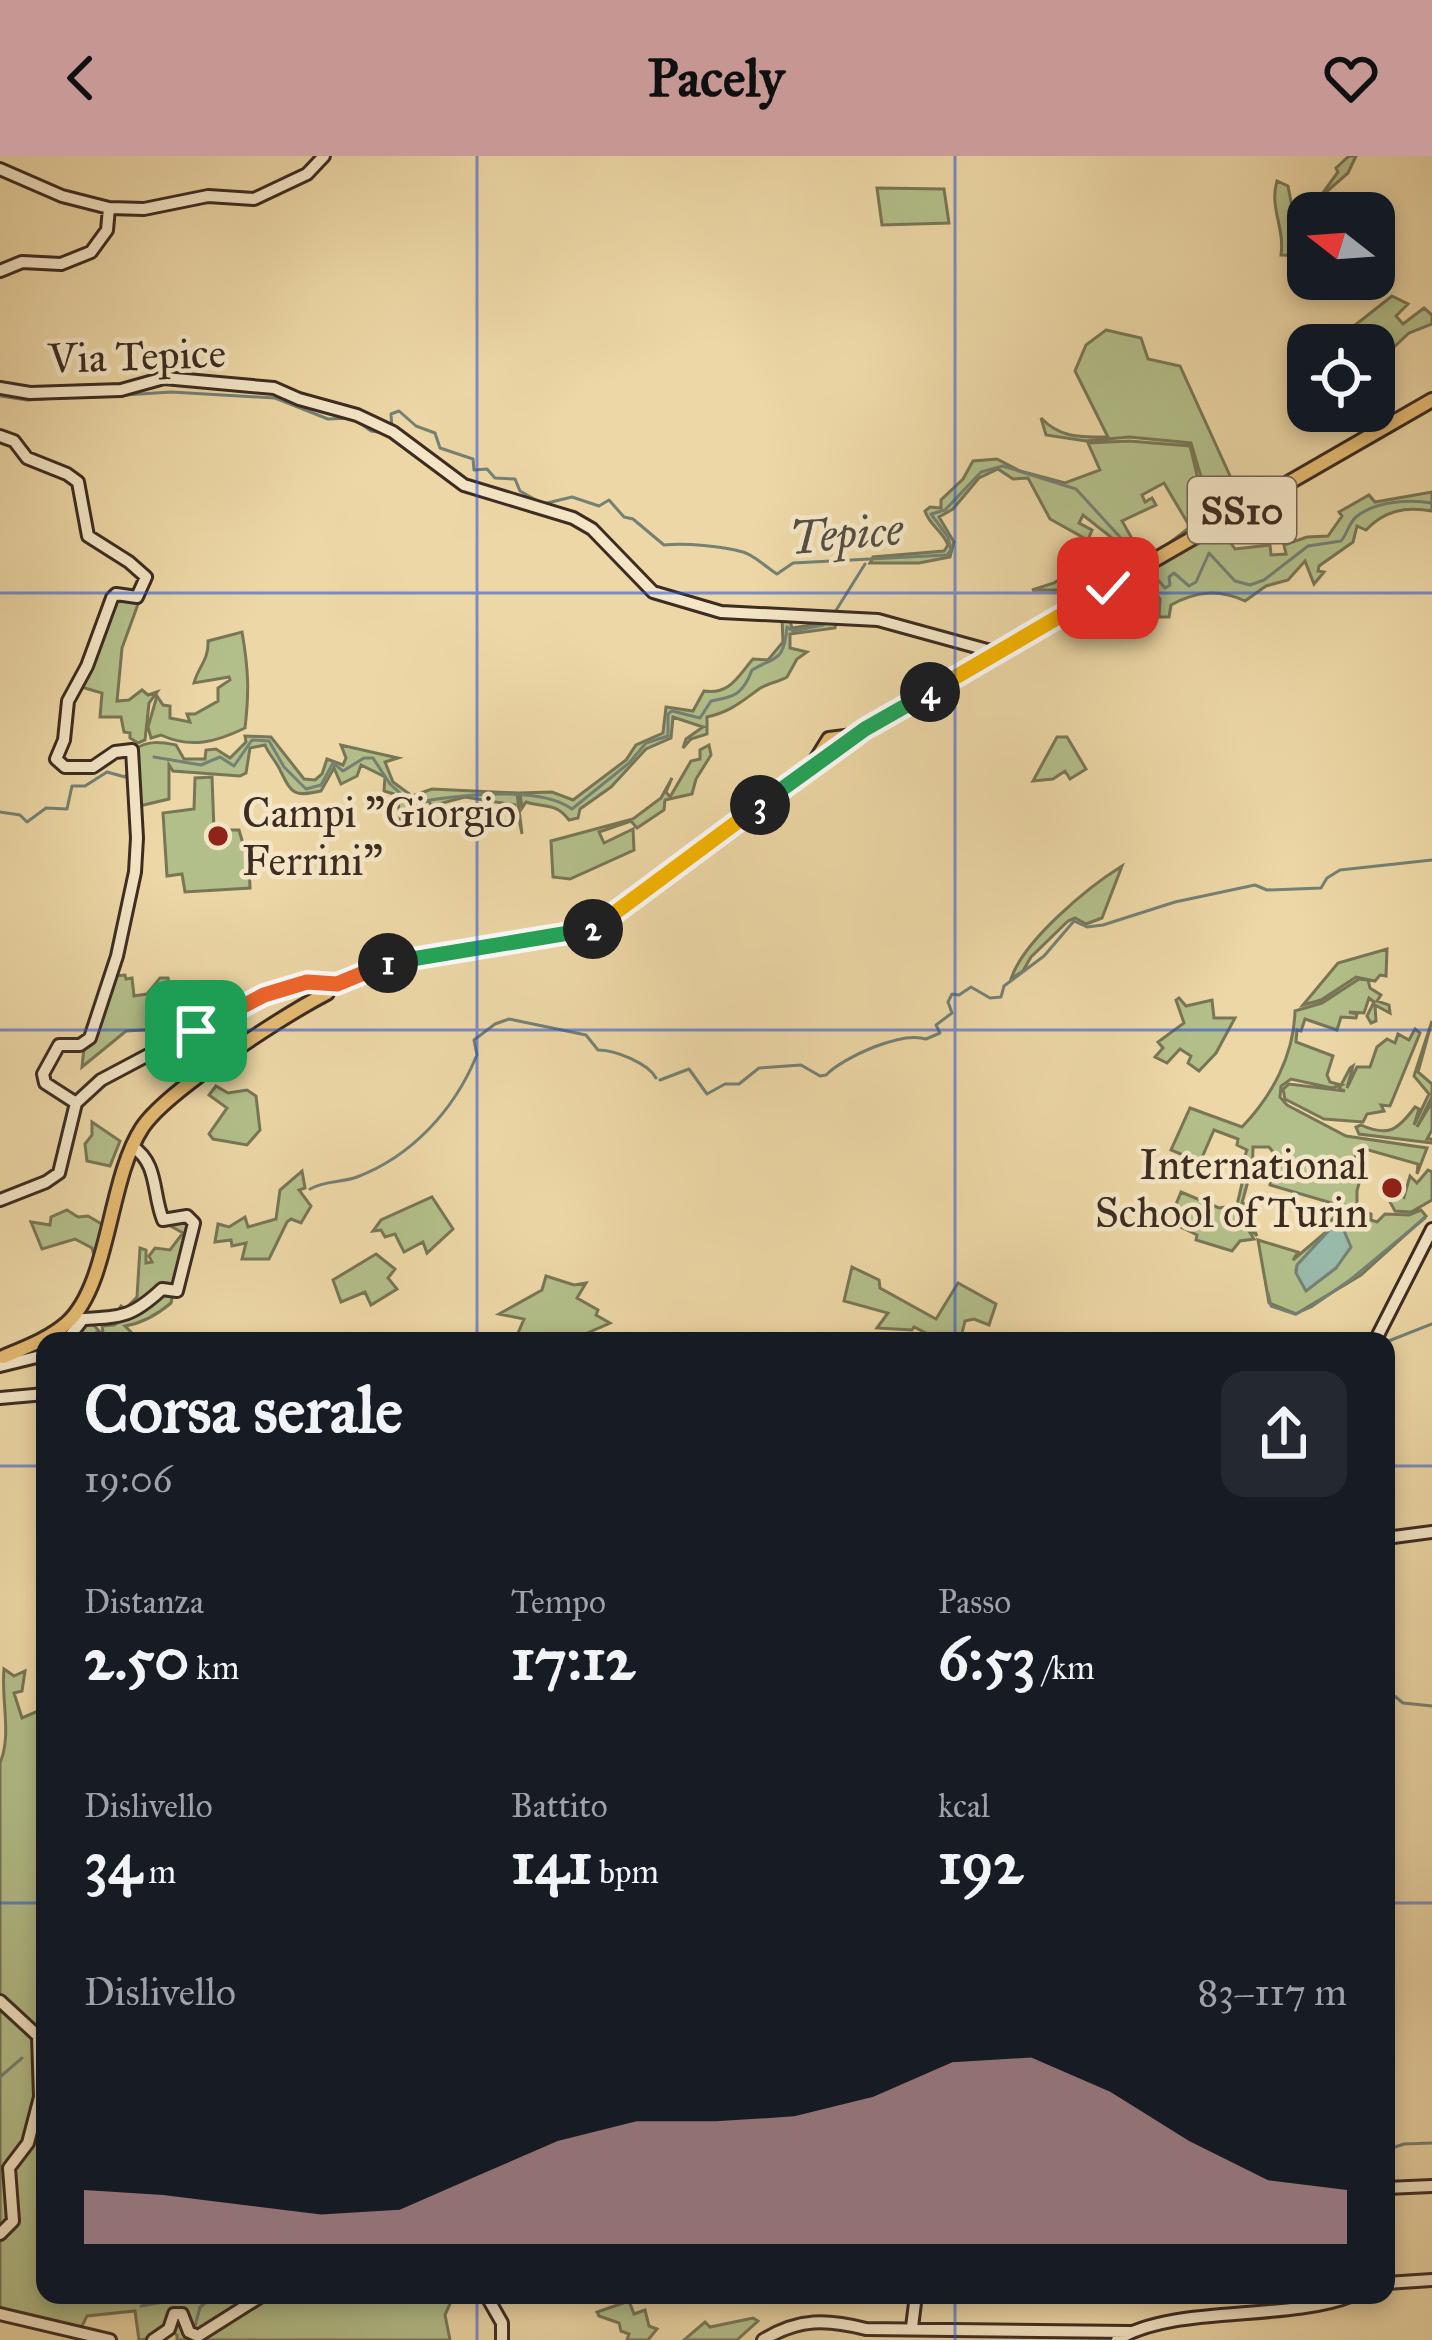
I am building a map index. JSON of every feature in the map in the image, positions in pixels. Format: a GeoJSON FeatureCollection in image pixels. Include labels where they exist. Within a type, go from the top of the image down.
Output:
{"type":"FeatureCollection","features":[{"type":"Feature","properties":{"kind":"main road","name":"SS10"},"geometry":{"type":"LineString","coordinates":[[323,988],[407,958],[596,928],[835,746],[1432,400]]}},
{"type":"Feature","properties":{"kind":"main road"},"geometry":{"type":"LineString","coordinates":[[54,1332],[80,1309],[132,1146],[162,1104],[308,1004],[323,988]]}},
{"type":"Feature","properties":{"kind":"main road"},"geometry":{"type":"LineString","coordinates":[[1,1362],[36,1343]]}},
{"type":"Feature","properties":{"kind":"street"},"geometry":{"type":"LineString","coordinates":[[0,169],[30,185],[109,208],[144,209],[208,196],[254,199],[307,174],[324,156]]}},
{"type":"Feature","properties":{"kind":"street"},"geometry":{"type":"LineString","coordinates":[[0,272],[22,262],[61,264],[92,252],[107,230],[109,208]]}},
{"type":"Feature","properties":{"kind":"street","name":"Via Tepice"},"geometry":{"type":"LineString","coordinates":[[0,388],[23,393],[121,390],[164,378],[255,383],[357,415],[390,431],[464,485],[574,518],[592,529],[653,592],[706,610],[878,620],[998,653]]}},
{"type":"Feature","properties":{"kind":"street"},"geometry":{"type":"LineString","coordinates":[[0,436],[14,441],[27,458],[75,479],[88,536],[146,578],[137,597],[116,594],[112,598],[87,666],[68,700],[64,740],[56,762],[65,767],[93,767],[129,748],[132,768],[136,856],[117,956],[89,1038],[80,1045],[59,1045],[43,1074],[45,1083],[76,1103]]}},
{"type":"Feature","properties":{"kind":"street"},"geometry":{"type":"LineString","coordinates":[[0,1200],[53,1178],[62,1168],[76,1103],[122,1066],[160,1051],[250,1001],[296,986],[323,988]]}},
{"type":"Feature","properties":{"kind":"street"},"geometry":{"type":"LineString","coordinates":[[73,1332],[83,1319],[121,1318],[161,1289],[177,1291],[194,1226],[187,1216],[166,1220],[161,1216],[152,1169],[146,1156],[132,1146]]}},
{"type":"Feature","properties":{"kind":"street"},"geometry":{"type":"LineString","coordinates":[[1380,1332],[1432,1229]]}},
{"type":"Feature","properties":{"kind":"street"},"geometry":{"type":"LineString","coordinates":[[1,1362],[36,1356]]}},
{"type":"Feature","properties":{"kind":"street"},"geometry":{"type":"LineString","coordinates":[[0,1398],[36,1395]]}},
{"type":"Feature","properties":{"kind":"street"},"geometry":{"type":"LineString","coordinates":[[1395,1537],[1432,1532]]}},
{"type":"Feature","properties":{"kind":"street"},"geometry":{"type":"LineString","coordinates":[[0,2001],[36,2034]]}},
{"type":"Feature","properties":{"kind":"street"},"geometry":{"type":"LineString","coordinates":[[0,2234],[13,2221],[9,2168],[28,2143],[36,2112]]}},
{"type":"Feature","properties":{"kind":"street"},"geometry":{"type":"LineString","coordinates":[[1395,2188],[1432,2186]]}},
{"type":"Feature","properties":{"kind":"street"},"geometry":{"type":"LineString","coordinates":[[1395,2282],[1432,2280]]}},
{"type":"Feature","properties":{"kind":"street"},"geometry":{"type":"LineString","coordinates":[[153,2340],[169,2329],[174,2314],[182,2314],[189,2332],[198,2336],[248,2304]]}},
{"type":"Feature","properties":{"kind":"street"},"geometry":{"type":"LineString","coordinates":[[491,2304],[502,2323],[502,2340]]}},
{"type":"Feature","properties":{"kind":"street"},"geometry":{"type":"LineString","coordinates":[[912,2327],[915,2304]]}},
{"type":"Feature","properties":{"kind":"street"},"geometry":{"type":"LineString","coordinates":[[1117,2340],[1130,2332],[1298,2304]]}},
{"type":"Feature","properties":{"kind":"street"},"geometry":{"type":"LineString","coordinates":[[0,2314],[110,2340]]}},
{"type":"Feature","properties":{"kind":"street"},"geometry":{"type":"LineString","coordinates":[[763,2340],[794,2324],[827,2320],[866,2329],[1039,2335],[1130,2332]]}},
{"type":"Feature","properties":{"kind":"green space"},"geometry":{"type":"Polygon","coordinates":[[[1349,156],[1356,156],[1348,173],[1324,192],[1338,172],[1336,168],[1349,156]]]}},
{"type":"Feature","properties":{"kind":"green space"},"geometry":{"type":"Polygon","coordinates":[[[1277,181],[1288,186],[1287,255],[1281,255],[1277,181]]]}},
{"type":"Feature","properties":{"kind":"green space"},"geometry":{"type":"Polygon","coordinates":[[[877,188],[944,189],[949,223],[882,225],[877,188]]]}},
{"type":"Feature","properties":{"kind":"green space"},"geometry":{"type":"Polygon","coordinates":[[[1395,298],[1408,304],[1396,316],[1403,324],[1424,308],[1432,315],[1432,324],[1409,333],[1395,346],[1395,324],[1356,324],[1395,298]]]}},
{"type":"Feature","properties":{"kind":"green space"},"geometry":{"type":"Polygon","coordinates":[[[1106,330],[1141,338],[1148,359],[1180,366],[1241,500],[1219,519],[1209,504],[1191,443],[1129,437],[1086,441],[1046,435],[1041,418],[1063,433],[1108,437],[1075,371],[1086,345],[1106,330]]]}},
{"type":"Feature","properties":{"kind":"green space"},"geometry":{"type":"Polygon","coordinates":[[[1088,443],[1190,446],[1202,496],[1217,521],[1163,548],[1190,527],[1164,483],[1142,495],[1145,502],[1152,498],[1156,505],[1122,521],[1139,551],[1156,553],[1145,564],[1083,515],[1079,523],[1092,530],[1088,540],[1133,569],[1118,560],[1094,568],[1084,565],[1066,575],[1081,565],[1068,556],[1084,538],[1050,519],[1028,478],[1013,479],[998,469],[979,478],[953,509],[939,517],[954,542],[950,557],[919,563],[870,563],[873,557],[944,551],[946,540],[925,511],[941,508],[941,500],[963,479],[973,461],[997,459],[1020,471],[1065,483],[1100,470],[1088,443]]]}},
{"type":"Feature","properties":{"kind":"green space"},"geometry":{"type":"Polygon","coordinates":[[[1432,492],[1432,511],[1404,510],[1380,518],[1366,530],[1357,526],[1353,542],[1319,566],[1318,571],[1324,572],[1314,584],[1305,561],[1288,580],[1266,586],[1245,601],[1217,593],[1199,594],[1171,605],[1169,617],[1159,617],[1160,599],[1142,575],[1219,527],[1235,549],[1270,545],[1271,555],[1286,554],[1284,545],[1328,536],[1342,516],[1339,512],[1369,495],[1375,502],[1432,492]]]}},
{"type":"Feature","properties":{"kind":"green space"},"geometry":{"type":"Polygon","coordinates":[[[1066,575],[1064,590],[1032,590],[1054,583],[1066,575]]]}},
{"type":"Feature","properties":{"kind":"green space"},"geometry":{"type":"Polygon","coordinates":[[[141,596],[122,648],[117,701],[129,700],[142,690],[148,695],[157,692],[149,703],[145,740],[138,743],[124,732],[121,717],[100,717],[102,693],[78,686],[115,597],[141,596]]]}},
{"type":"Feature","properties":{"kind":"green space"},"geometry":{"type":"Polygon","coordinates":[[[782,618],[789,618],[792,628],[836,621],[835,628],[790,634],[790,648],[807,652],[787,677],[707,717],[707,734],[691,739],[683,748],[686,739],[703,727],[673,717],[671,738],[646,749],[611,787],[580,809],[578,818],[569,820],[554,808],[526,802],[522,808],[520,793],[552,792],[573,800],[626,760],[636,745],[663,733],[666,707],[693,711],[704,691],[727,687],[753,659],[768,660],[783,642],[782,618]]]}},
{"type":"Feature","properties":{"kind":"green space"},"geometry":{"type":"Polygon","coordinates":[[[242,632],[248,682],[245,728],[203,742],[161,735],[151,738],[148,727],[157,696],[170,706],[170,718],[190,722],[187,714],[218,701],[218,688],[229,677],[194,683],[208,641],[242,632]]]}},
{"type":"Feature","properties":{"kind":"green space"},"geometry":{"type":"Polygon","coordinates":[[[245,736],[271,737],[304,779],[315,780],[322,774],[327,759],[343,765],[346,758],[341,745],[398,758],[385,762],[393,782],[412,796],[432,789],[517,793],[522,834],[518,814],[513,814],[515,805],[465,797],[431,806],[429,801],[408,805],[402,831],[397,795],[384,791],[385,777],[361,765],[357,776],[341,784],[334,768],[321,791],[295,792],[265,745],[250,748],[246,773],[240,776],[173,771],[169,765],[169,799],[135,807],[134,750],[154,743],[176,745],[184,759],[205,759],[206,750],[216,749],[230,758],[246,742],[245,736]]]}},
{"type":"Feature","properties":{"kind":"green space"},"geometry":{"type":"Polygon","coordinates":[[[1057,737],[1067,737],[1086,769],[1070,779],[1065,771],[1053,779],[1033,781],[1057,737]]]}},
{"type":"Feature","properties":{"kind":"green space"},"geometry":{"type":"Polygon","coordinates":[[[709,745],[711,755],[692,794],[665,800],[664,810],[637,828],[631,821],[599,832],[604,843],[633,829],[634,850],[570,879],[553,877],[551,841],[633,819],[661,798],[672,778],[666,792],[670,797],[691,761],[700,759],[700,750],[709,745]]]}},
{"type":"Feature","properties":{"kind":"green space"},"geometry":{"type":"Polygon","coordinates":[[[212,777],[214,830],[239,830],[250,888],[185,892],[182,874],[167,876],[163,813],[194,809],[195,778],[212,777]]]}},
{"type":"Feature","properties":{"kind":"green space"},"geometry":{"type":"Polygon","coordinates":[[[1122,866],[1102,918],[1086,924],[1075,918],[1068,921],[1011,979],[1042,932],[1122,866]]]}},
{"type":"Feature","properties":{"kind":"green space"},"geometry":{"type":"Polygon","coordinates":[[[1387,949],[1386,976],[1375,981],[1356,977],[1321,1000],[1303,1005],[1338,963],[1387,949]]]}},
{"type":"Feature","properties":{"kind":"green space"},"geometry":{"type":"Polygon","coordinates":[[[114,976],[132,978],[134,996],[147,994],[160,978],[168,978],[169,984],[186,983],[193,1011],[160,1013],[160,1029],[126,1031],[82,1067],[84,1048],[114,976]]]}},
{"type":"Feature","properties":{"kind":"green space"},"geometry":{"type":"Polygon","coordinates":[[[1359,979],[1368,980],[1370,988],[1381,995],[1377,1001],[1389,1005],[1390,1013],[1375,1005],[1376,1021],[1371,1023],[1367,1016],[1374,1002],[1369,998],[1364,1013],[1341,1017],[1337,1030],[1305,1019],[1296,1042],[1333,1056],[1327,1075],[1330,1082],[1341,1085],[1332,1088],[1291,1079],[1281,1086],[1280,1097],[1346,1136],[1427,1148],[1417,1174],[1418,1164],[1358,1147],[1355,1157],[1364,1164],[1357,1209],[1377,1222],[1385,1214],[1409,1215],[1421,1210],[1426,1216],[1361,1275],[1296,1314],[1269,1303],[1258,1240],[1298,1252],[1293,1260],[1326,1232],[1340,1197],[1335,1204],[1270,1185],[1273,1152],[1269,1147],[1253,1147],[1252,1180],[1242,1203],[1254,1206],[1250,1221],[1257,1236],[1245,1225],[1254,1239],[1240,1241],[1232,1251],[1196,1240],[1197,1235],[1179,1226],[1185,1212],[1175,1207],[1181,1192],[1219,1208],[1237,1205],[1243,1179],[1238,1176],[1247,1150],[1237,1145],[1238,1139],[1214,1130],[1200,1162],[1171,1150],[1190,1108],[1242,1127],[1279,1074],[1291,1043],[1295,1011],[1322,1003],[1359,979]],[[1334,1226],[1296,1270],[1306,1290],[1336,1268],[1334,1226]]]}},
{"type":"Feature","properties":{"kind":"green space"},"geometry":{"type":"Polygon","coordinates":[[[1179,998],[1186,1006],[1212,1000],[1214,1018],[1235,1018],[1216,1053],[1199,1071],[1188,1063],[1191,1056],[1180,1049],[1167,1063],[1155,1057],[1163,1048],[1158,1042],[1184,1023],[1179,998]]]}},
{"type":"Feature","properties":{"kind":"green space"},"geometry":{"type":"Polygon","coordinates":[[[1432,1021],[1418,1072],[1432,1084],[1432,1097],[1417,1127],[1432,1102],[1432,1130],[1427,1139],[1432,1143],[1359,1134],[1356,1127],[1361,1125],[1391,1130],[1415,1107],[1419,1109],[1414,1125],[1429,1094],[1414,1076],[1432,1021]]]}},
{"type":"Feature","properties":{"kind":"green space"},"geometry":{"type":"Polygon","coordinates":[[[1415,1029],[1420,1033],[1390,1106],[1381,1105],[1384,1111],[1367,1114],[1363,1122],[1324,1119],[1285,1099],[1283,1089],[1289,1084],[1345,1091],[1339,1089],[1350,1068],[1353,1066],[1347,1088],[1357,1067],[1370,1067],[1377,1047],[1387,1039],[1395,1043],[1398,1034],[1409,1040],[1415,1029]]]}},
{"type":"Feature","properties":{"kind":"green space"},"geometry":{"type":"Polygon","coordinates":[[[216,1086],[228,1093],[247,1090],[256,1096],[260,1130],[247,1145],[213,1139],[209,1134],[227,1108],[209,1095],[216,1086]]]}},
{"type":"Feature","properties":{"kind":"green space"},"geometry":{"type":"Polygon","coordinates":[[[92,1122],[120,1141],[110,1166],[87,1161],[85,1144],[92,1135],[92,1122]]]}},
{"type":"Feature","properties":{"kind":"green space"},"geometry":{"type":"Polygon","coordinates":[[[1428,1170],[1432,1172],[1432,1200],[1411,1212],[1395,1211],[1389,1200],[1398,1178],[1398,1190],[1404,1197],[1410,1176],[1417,1183],[1428,1170]]]}},
{"type":"Feature","properties":{"kind":"green space"},"geometry":{"type":"Polygon","coordinates":[[[302,1171],[305,1188],[299,1190],[311,1206],[301,1223],[287,1222],[269,1259],[242,1259],[246,1243],[215,1242],[218,1224],[229,1227],[245,1217],[248,1227],[276,1219],[280,1190],[302,1171]]]}},
{"type":"Feature","properties":{"kind":"green space"},"geometry":{"type":"Polygon","coordinates":[[[432,1197],[453,1229],[427,1253],[423,1242],[404,1252],[395,1234],[385,1237],[381,1230],[373,1231],[381,1220],[432,1197]]]}},
{"type":"Feature","properties":{"kind":"green space"},"geometry":{"type":"Polygon","coordinates":[[[67,1210],[105,1226],[95,1259],[92,1248],[75,1239],[42,1249],[31,1222],[50,1225],[51,1217],[67,1210]]]}},
{"type":"Feature","properties":{"kind":"green space"},"geometry":{"type":"Polygon","coordinates":[[[191,1220],[176,1288],[113,1319],[121,1306],[125,1309],[137,1297],[140,1248],[146,1250],[146,1263],[152,1262],[149,1256],[155,1248],[170,1250],[183,1233],[167,1224],[191,1220]]]}},
{"type":"Feature","properties":{"kind":"green space"},"geometry":{"type":"Polygon","coordinates":[[[376,1254],[395,1269],[388,1278],[397,1289],[371,1305],[365,1292],[341,1302],[333,1280],[376,1254]]]}},
{"type":"Feature","properties":{"kind":"green space"},"geometry":{"type":"Polygon","coordinates":[[[852,1267],[936,1319],[958,1283],[996,1304],[989,1325],[974,1319],[965,1321],[962,1332],[924,1332],[914,1327],[877,1328],[888,1313],[844,1301],[852,1267]]]}},
{"type":"Feature","properties":{"kind":"green space"},"geometry":{"type":"Polygon","coordinates":[[[546,1276],[574,1285],[586,1283],[577,1298],[610,1323],[590,1332],[519,1332],[524,1319],[499,1314],[542,1290],[546,1276]]]}},
{"type":"Feature","properties":{"kind":"green space"},"geometry":{"type":"Polygon","coordinates":[[[161,1292],[173,1293],[171,1303],[150,1318],[125,1326],[131,1332],[103,1332],[102,1326],[114,1325],[161,1292]]]}},
{"type":"Feature","properties":{"kind":"green space"},"geometry":{"type":"Polygon","coordinates":[[[91,1322],[97,1332],[76,1332],[91,1322]]]}},
{"type":"Feature","properties":{"kind":"green space"},"geometry":{"type":"Polygon","coordinates":[[[4,1669],[14,1676],[25,1671],[22,1691],[14,1693],[22,1718],[36,1712],[36,2304],[450,2304],[445,2315],[450,2340],[177,2340],[168,2328],[139,2340],[135,2311],[87,2316],[80,2330],[0,2310],[0,1763],[5,1741],[4,1669]]]}},
{"type":"Feature","properties":{"kind":"green space"},"geometry":{"type":"Polygon","coordinates":[[[630,2304],[634,2314],[645,2310],[649,2326],[657,2329],[648,2340],[627,2340],[629,2334],[621,2331],[619,2323],[597,2312],[630,2304]]]}},
{"type":"Feature","properties":{"kind":"green space"},"geometry":{"type":"Polygon","coordinates":[[[758,2321],[737,2340],[684,2340],[705,2322],[710,2327],[758,2321]]]}},
{"type":"Feature","properties":{"kind":"shaded area"},"geometry":{"type":"Polygon","coordinates":[[[1341,1224],[1351,1247],[1336,1268],[1306,1291],[1297,1265],[1334,1225],[1341,1224]]]}},
{"type":"Feature","properties":{"kind":"waterway","name":"Tepice"},"geometry":{"type":"LineString","coordinates":[[109,396],[171,392],[275,398],[328,419],[353,418],[371,431],[385,433]]}},
{"type":"Feature","properties":{"kind":"waterway","name":"Tepice"},"geometry":{"type":"LineString","coordinates":[[0,396],[27,400],[88,396]]}},
{"type":"Feature","properties":{"kind":"waterway","name":"Tepice"},"geometry":{"type":"LineString","coordinates":[[392,429],[391,414],[399,411],[416,426],[435,433],[440,448],[473,459],[474,470],[487,469],[495,478],[515,479],[520,491],[543,504],[572,497],[599,506],[609,500],[624,517],[664,545],[743,552],[777,574],[793,563],[947,555],[951,550],[948,537],[931,514],[945,510],[981,472],[1003,466],[1076,489],[1141,560]]}},
{"type":"Feature","properties":{"kind":"waterway","name":"Tepice"},"geometry":{"type":"LineString","coordinates":[[1147,567],[1165,588],[1174,573],[1189,586],[1196,582],[1209,553],[1235,581],[1250,585],[1264,580],[1308,546],[1341,541],[1364,512],[1403,501],[1432,503]]}},
{"type":"Feature","properties":{"kind":"waterway"},"geometry":{"type":"LineString","coordinates":[[835,612],[865,564]]}},
{"type":"Feature","properties":{"kind":"waterway"},"geometry":{"type":"LineString","coordinates":[[154,757],[201,765],[220,757],[234,766],[252,740],[269,741],[284,767],[306,789],[321,785],[333,763],[343,771],[373,758],[390,784],[411,803],[517,794],[557,801],[572,809],[629,763],[646,743],[668,736],[672,711],[700,718],[711,701],[737,693],[752,670],[777,656],[784,647],[787,627],[793,631],[830,620]]}},
{"type":"Feature","properties":{"kind":"waterway"},"geometry":{"type":"LineString","coordinates":[[0,812],[20,815],[27,822],[46,808],[67,809],[72,786],[85,786],[107,772],[125,777],[128,773]]}},
{"type":"Feature","properties":{"kind":"waterway"},"geometry":{"type":"LineString","coordinates":[[660,1080],[689,1069],[707,1094],[725,1084],[739,1084],[759,1068],[801,1065],[826,1075],[873,1047],[940,1033],[936,1025],[952,1013],[948,1002],[952,994],[971,987],[990,998],[1001,997],[1004,986],[1044,956],[1074,921],[1087,927],[1103,925],[1175,902],[1255,885],[1267,890],[1321,888],[1340,870],[1432,860]]}},
{"type":"Feature","properties":{"kind":"waterway"},"geometry":{"type":"LineString","coordinates":[[477,1055],[474,1040],[509,1019],[586,1035],[598,1050],[630,1058],[656,1078]]}},
{"type":"Feature","properties":{"kind":"waterway"},"geometry":{"type":"LineString","coordinates":[[310,1189],[357,1177],[413,1144],[443,1113],[476,1057]]}},
{"type":"Feature","properties":{"kind":"waterway"},"geometry":{"type":"LineString","coordinates":[[1268,1293],[1271,1306],[1295,1314],[1311,1307],[1425,1218]]}},
{"type":"Feature","properties":{"kind":"waterway"},"geometry":{"type":"LineString","coordinates":[[1395,1338],[1432,1324]]}},
{"type":"Feature","properties":{"kind":"waterway"},"geometry":{"type":"LineString","coordinates":[[1395,1696],[1403,1703],[1432,1706]]}},
{"type":"Feature","properties":{"kind":"waterway"},"geometry":{"type":"LineString","coordinates":[[0,2077],[22,2058]]}},
{"type":"Feature","properties":{"kind":"waterway"},"geometry":{"type":"LineString","coordinates":[[1395,2147],[1432,2143]]}},
{"type":"Feature","properties":{"kind":"waterway"},"geometry":{"type":"LineString","coordinates":[[141,2306],[152,2304]]}},
{"type":"Feature","properties":{"kind":"waterway"},"geometry":{"type":"LineString","coordinates":[[194,2330],[204,2304]]}},
{"type":"Feature","properties":{"kind":"place","name":"Campi \"Giorgio Ferrini\""},"geometry":{"type":"Point","coordinates":[218,836]}},
{"type":"Feature","properties":{"kind":"place","name":"International School of Turin"},"geometry":{"type":"Point","coordinates":[1392,1188]}},
{"type":"Feature","properties":{"kind":"route"},"geometry":{"type":"LineString","coordinates":[[196,1031],[250,1001],[302,983],[337,984],[400,959],[596,928],[865,729],[1108,588]]}}]}
